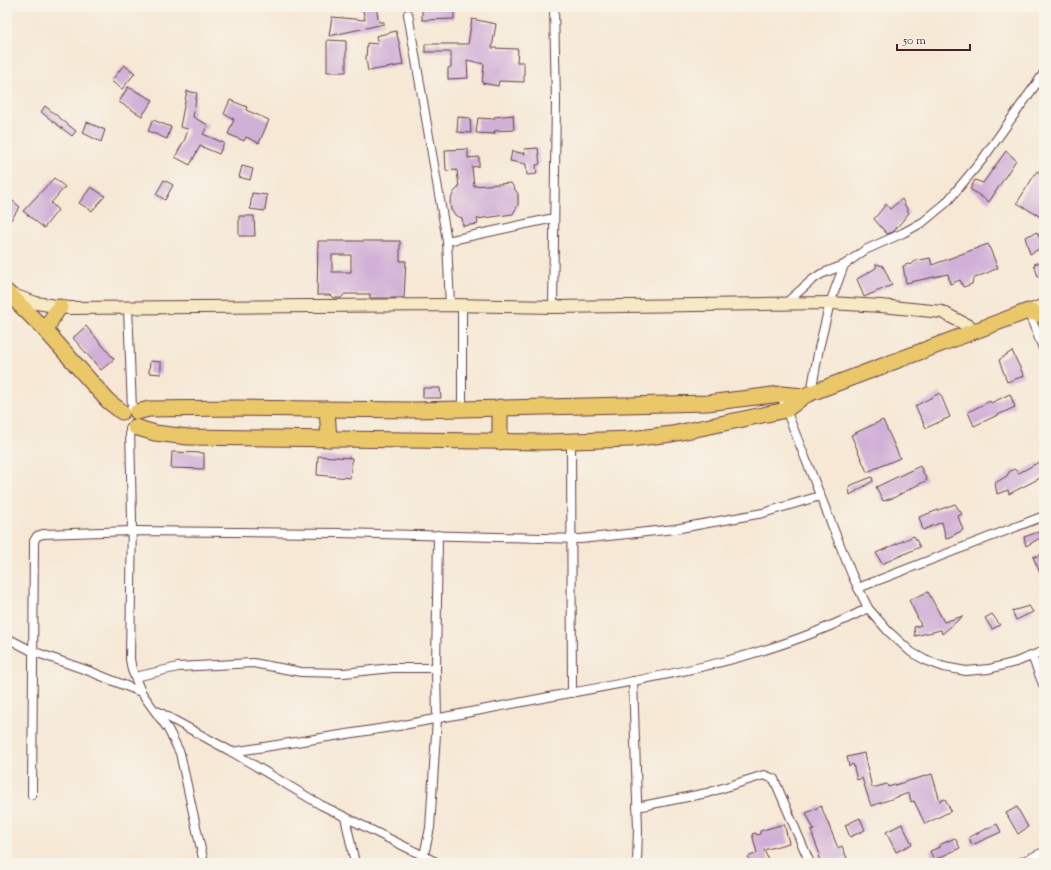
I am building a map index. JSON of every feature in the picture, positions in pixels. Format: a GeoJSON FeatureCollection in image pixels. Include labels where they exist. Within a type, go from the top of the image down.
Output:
{"type":"FeatureCollection","features":[{"type":"Feature","properties":{"kind":"highway"},"geometry":{"type":"LineString","coordinates":[[8,293],[46,331],[108,401],[155,433],[188,437],[500,442],[630,439],[672,434],[786,410],[808,394],[1028,311],[1044,316]]}},
{"type":"Feature","properties":{"kind":"highway"},"geometry":{"type":"LineString","coordinates":[[46,331],[52,318],[60,307]]}},
{"type":"Feature","properties":{"kind":"highway"},"geometry":{"type":"LineString","coordinates":[[131,418],[149,410],[226,408],[462,409],[707,403],[781,394],[808,394]]}},
{"type":"Feature","properties":{"kind":"highway"},"geometry":{"type":"LineString","coordinates":[[500,408],[500,442]]}},
{"type":"Feature","properties":{"kind":"highway"},"geometry":{"type":"LineString","coordinates":[[327,409],[329,439]]}},
{"type":"Feature","properties":{"kind":"street"},"geometry":{"type":"LineString","coordinates":[[553,307],[556,101],[554,7]]}},
{"type":"Feature","properties":{"kind":"street"},"geometry":{"type":"LineString","coordinates":[[408,14],[447,241],[456,305],[462,409]]}},
{"type":"Feature","properties":{"kind":"street"},"geometry":{"type":"LineString","coordinates":[[786,303],[821,274],[844,265],[865,250],[923,222],[946,204],[982,160],[1044,72]]}},
{"type":"Feature","properties":{"kind":"street"},"geometry":{"type":"LineString","coordinates":[[447,241],[554,218]]}},
{"type":"Feature","properties":{"kind":"street"},"geometry":{"type":"LineString","coordinates":[[808,394],[830,303],[844,265]]}},
{"type":"Feature","properties":{"kind":"street"},"geometry":{"type":"LineString","coordinates":[[8,293],[36,303],[69,308],[456,305],[553,307],[830,303],[942,312],[978,331]]}},
{"type":"Feature","properties":{"kind":"street"},"geometry":{"type":"LineString","coordinates":[[1044,305],[1028,311],[1044,351]]}},
{"type":"Feature","properties":{"kind":"street"},"geometry":{"type":"LineString","coordinates":[[128,308],[132,531],[130,659],[132,670],[141,692],[168,729],[180,753],[204,863]]}},
{"type":"Feature","properties":{"kind":"street"},"geometry":{"type":"LineString","coordinates":[[781,394],[820,496],[858,588],[868,608],[888,631],[911,652],[925,660],[944,667],[966,671],[989,669],[1016,662],[1044,651]]}},
{"type":"Feature","properties":{"kind":"street"},"geometry":{"type":"LineString","coordinates":[[571,441],[572,693]]}},
{"type":"Feature","properties":{"kind":"street"},"geometry":{"type":"LineString","coordinates":[[32,795],[34,541],[37,536],[42,534],[132,531],[571,538],[675,528],[763,514],[820,496]]}},
{"type":"Feature","properties":{"kind":"street"},"geometry":{"type":"LineString","coordinates":[[858,588],[1044,516]]}},
{"type":"Feature","properties":{"kind":"street"},"geometry":{"type":"LineString","coordinates":[[424,855],[430,828],[437,718],[436,668],[438,535]]}},
{"type":"Feature","properties":{"kind":"street"},"geometry":{"type":"LineString","coordinates":[[232,752],[437,718],[705,666],[784,644],[827,627],[868,608]]}},
{"type":"Feature","properties":{"kind":"street"},"geometry":{"type":"LineString","coordinates":[[7,638],[32,651],[89,671],[141,692]]}},
{"type":"Feature","properties":{"kind":"street"},"geometry":{"type":"LineString","coordinates":[[1032,656],[1044,687]]}},
{"type":"Feature","properties":{"kind":"street"},"geometry":{"type":"LineString","coordinates":[[135,677],[178,667],[253,663],[301,672],[344,674],[392,668],[436,668]]}},
{"type":"Feature","properties":{"kind":"street"},"geometry":{"type":"LineString","coordinates":[[633,681],[637,807],[637,863]]}},
{"type":"Feature","properties":{"kind":"street"},"geometry":{"type":"LineString","coordinates":[[155,710],[232,752],[321,805],[438,863]]}},
{"type":"Feature","properties":{"kind":"street"},"geometry":{"type":"LineString","coordinates":[[637,807],[707,793],[764,775],[770,776],[774,779],[810,863]]}},
{"type":"Feature","properties":{"kind":"street"},"geometry":{"type":"LineString","coordinates":[[345,817],[355,863]]}},
{"type":"Feature","properties":{"kind":"street"},"geometry":{"type":"LineString","coordinates":[[1019,863],[1044,852]]}},
{"type":"Feature","properties":{"kind":"building"},"geometry":{"type":"Polygon","coordinates":[[[362,7],[376,7],[379,22],[384,22],[384,24],[329,36],[332,17],[365,20],[362,7]]]}},
{"type":"Feature","properties":{"kind":"building"},"geometry":{"type":"Polygon","coordinates":[[[422,7],[454,7],[454,19],[422,20],[422,7]]]}},
{"type":"Feature","properties":{"kind":"building"},"geometry":{"type":"Polygon","coordinates":[[[472,19],[496,24],[492,48],[518,49],[517,62],[524,62],[524,82],[499,81],[498,86],[482,83],[484,64],[467,60],[468,78],[448,79],[448,68],[451,67],[451,52],[425,52],[425,44],[468,44],[472,19]]]}},
{"type":"Feature","properties":{"kind":"building"},"geometry":{"type":"Polygon","coordinates":[[[396,31],[403,65],[368,71],[366,59],[367,43],[378,44],[376,36],[396,31]]]}},
{"type":"Feature","properties":{"kind":"building"},"geometry":{"type":"Polygon","coordinates":[[[327,40],[346,41],[346,72],[327,72],[327,40]]]}},
{"type":"Feature","properties":{"kind":"building"},"geometry":{"type":"Polygon","coordinates":[[[124,65],[135,73],[122,89],[111,81],[124,65]]]}},
{"type":"Feature","properties":{"kind":"building"},"geometry":{"type":"Polygon","coordinates":[[[128,87],[153,100],[142,116],[119,102],[128,87]]]}},
{"type":"Feature","properties":{"kind":"building"},"geometry":{"type":"Polygon","coordinates":[[[187,91],[197,93],[193,117],[208,125],[203,134],[224,143],[219,154],[200,146],[190,165],[175,157],[185,139],[188,129],[180,127],[187,91]]]}},
{"type":"Feature","properties":{"kind":"building"},"geometry":{"type":"Polygon","coordinates":[[[230,100],[247,107],[246,110],[269,120],[259,143],[246,137],[244,141],[228,134],[234,119],[224,114],[230,100]]]}},
{"type":"Feature","properties":{"kind":"building"},"geometry":{"type":"Polygon","coordinates":[[[45,106],[76,131],[72,136],[41,112],[45,106]]]}},
{"type":"Feature","properties":{"kind":"building"},"geometry":{"type":"Polygon","coordinates":[[[513,115],[514,130],[494,131],[495,134],[476,133],[478,118],[494,119],[494,117],[513,115]]]}},
{"type":"Feature","properties":{"kind":"building"},"geometry":{"type":"Polygon","coordinates":[[[458,117],[470,118],[471,133],[457,132],[458,117]]]}},
{"type":"Feature","properties":{"kind":"building"},"geometry":{"type":"Polygon","coordinates":[[[153,120],[171,127],[167,139],[148,131],[153,120]]]}},
{"type":"Feature","properties":{"kind":"building"},"geometry":{"type":"Polygon","coordinates":[[[87,122],[105,130],[101,142],[83,133],[87,122]]]}},
{"type":"Feature","properties":{"kind":"building"},"geometry":{"type":"Polygon","coordinates":[[[538,148],[540,164],[536,165],[537,174],[527,175],[526,164],[510,161],[512,151],[525,154],[524,149],[538,148]]]}},
{"type":"Feature","properties":{"kind":"building"},"geometry":{"type":"Polygon","coordinates":[[[468,149],[468,158],[479,157],[479,166],[472,167],[474,186],[511,183],[518,194],[518,205],[513,214],[477,219],[478,224],[463,226],[462,218],[456,216],[451,210],[450,201],[454,192],[459,187],[457,170],[446,171],[445,150],[468,149]]]}},
{"type":"Feature","properties":{"kind":"building"},"geometry":{"type":"Polygon","coordinates":[[[1006,151],[1016,160],[989,202],[970,189],[975,180],[983,183],[1006,151]]]}},
{"type":"Feature","properties":{"kind":"building"},"geometry":{"type":"Polygon","coordinates":[[[242,166],[253,169],[250,180],[239,177],[242,166]]]}},
{"type":"Feature","properties":{"kind":"building"},"geometry":{"type":"Polygon","coordinates":[[[1037,171],[1044,175],[1044,208],[1039,216],[1017,203],[1037,171]]]}},
{"type":"Feature","properties":{"kind":"building"},"geometry":{"type":"Polygon","coordinates":[[[54,178],[65,187],[51,203],[58,210],[44,228],[23,211],[54,178]]]}},
{"type":"Feature","properties":{"kind":"building"},"geometry":{"type":"Polygon","coordinates":[[[164,180],[173,185],[165,200],[156,194],[164,180]]]}},
{"type":"Feature","properties":{"kind":"building"},"geometry":{"type":"Polygon","coordinates":[[[91,187],[105,196],[92,211],[79,203],[91,187]]]}},
{"type":"Feature","properties":{"kind":"building"},"geometry":{"type":"Polygon","coordinates":[[[252,193],[267,195],[265,211],[250,209],[252,193]]]}},
{"type":"Feature","properties":{"kind":"building"},"geometry":{"type":"Polygon","coordinates":[[[7,196],[20,207],[7,225],[7,196]]]}},
{"type":"Feature","properties":{"kind":"building"},"geometry":{"type":"Polygon","coordinates":[[[902,199],[909,213],[893,232],[887,234],[874,219],[886,204],[890,209],[902,199]]]}},
{"type":"Feature","properties":{"kind":"building"},"geometry":{"type":"Polygon","coordinates":[[[239,216],[254,216],[255,236],[239,236],[239,216]]]}},
{"type":"Feature","properties":{"kind":"building"},"geometry":{"type":"Polygon","coordinates":[[[1037,232],[1043,247],[1030,254],[1025,237],[1037,232]]]}},
{"type":"Feature","properties":{"kind":"building"},"geometry":{"type":"Polygon","coordinates":[[[318,241],[400,241],[400,261],[406,261],[404,298],[370,298],[370,294],[345,294],[341,298],[333,298],[330,295],[317,295],[318,241]],[[332,255],[332,272],[351,272],[351,255],[332,255]]]}},
{"type":"Feature","properties":{"kind":"building"},"geometry":{"type":"Polygon","coordinates":[[[988,244],[998,268],[973,279],[972,284],[963,287],[960,280],[950,284],[948,274],[906,283],[903,266],[908,264],[911,265],[915,261],[930,258],[932,265],[988,244]]]}},
{"type":"Feature","properties":{"kind":"building"},"geometry":{"type":"Polygon","coordinates":[[[1044,261],[1044,276],[1038,277],[1034,264],[1044,261]]]}},
{"type":"Feature","properties":{"kind":"building"},"geometry":{"type":"Polygon","coordinates":[[[876,264],[883,266],[892,285],[864,297],[857,279],[876,268],[876,264]]]}},
{"type":"Feature","properties":{"kind":"building"},"geometry":{"type":"Polygon","coordinates":[[[86,326],[114,359],[101,370],[73,338],[86,326]]]}},
{"type":"Feature","properties":{"kind":"building"},"geometry":{"type":"Polygon","coordinates":[[[1012,351],[1024,376],[1007,382],[999,360],[1012,351]]]}},
{"type":"Feature","properties":{"kind":"building"},"geometry":{"type":"Polygon","coordinates":[[[150,361],[161,362],[161,374],[149,373],[150,361]]]}},
{"type":"Feature","properties":{"kind":"building"},"geometry":{"type":"Polygon","coordinates":[[[423,388],[440,388],[441,398],[423,398],[423,388]]]}},
{"type":"Feature","properties":{"kind":"building"},"geometry":{"type":"Polygon","coordinates":[[[940,393],[950,417],[926,428],[915,406],[940,393]]]}},
{"type":"Feature","properties":{"kind":"building"},"geometry":{"type":"Polygon","coordinates":[[[1010,394],[1015,407],[974,426],[968,412],[990,401],[991,403],[1010,394]]]}},
{"type":"Feature","properties":{"kind":"building"},"geometry":{"type":"Polygon","coordinates":[[[883,420],[900,458],[867,472],[851,435],[883,420]]]}},
{"type":"Feature","properties":{"kind":"building"},"geometry":{"type":"Polygon","coordinates":[[[172,452],[204,453],[204,469],[171,468],[172,452]]]}},
{"type":"Feature","properties":{"kind":"building"},"geometry":{"type":"Polygon","coordinates":[[[318,456],[352,458],[350,478],[317,475],[318,456]]]}},
{"type":"Feature","properties":{"kind":"building"},"geometry":{"type":"Polygon","coordinates":[[[1039,462],[1040,467],[1044,464],[1044,476],[1009,494],[1008,490],[997,494],[995,483],[1007,476],[1009,472],[1014,469],[1019,473],[1039,462]]]}},
{"type":"Feature","properties":{"kind":"building"},"geometry":{"type":"Polygon","coordinates":[[[920,466],[927,480],[893,498],[883,501],[876,487],[920,466]]]}},
{"type":"Feature","properties":{"kind":"building"},"geometry":{"type":"Polygon","coordinates":[[[872,477],[873,481],[850,495],[849,486],[872,477]]]}},
{"type":"Feature","properties":{"kind":"building"},"geometry":{"type":"Polygon","coordinates":[[[955,504],[962,514],[958,516],[963,530],[946,539],[942,522],[923,530],[919,517],[955,504]]]}},
{"type":"Feature","properties":{"kind":"building"},"geometry":{"type":"Polygon","coordinates":[[[1044,530],[1044,536],[1026,546],[1024,537],[1044,530]]]}},
{"type":"Feature","properties":{"kind":"building"},"geometry":{"type":"Polygon","coordinates":[[[914,536],[920,547],[882,564],[876,553],[914,536]]]}},
{"type":"Feature","properties":{"kind":"building"},"geometry":{"type":"Polygon","coordinates":[[[1044,554],[1044,582],[1033,557],[1044,554]]]}},
{"type":"Feature","properties":{"kind":"building"},"geometry":{"type":"Polygon","coordinates":[[[928,592],[944,622],[963,616],[942,634],[941,630],[915,636],[914,627],[921,625],[909,600],[928,592]]]}},
{"type":"Feature","properties":{"kind":"building"},"geometry":{"type":"Polygon","coordinates":[[[1029,606],[1033,612],[1016,620],[1012,611],[1029,606]]]}},
{"type":"Feature","properties":{"kind":"building"},"geometry":{"type":"Polygon","coordinates":[[[992,614],[1000,625],[992,629],[985,618],[992,614]]]}},
{"type":"Feature","properties":{"kind":"building"},"geometry":{"type":"Polygon","coordinates":[[[864,753],[872,788],[887,784],[888,787],[932,774],[940,801],[945,799],[951,811],[925,824],[914,801],[911,802],[909,793],[871,806],[862,778],[857,780],[853,764],[849,766],[847,757],[864,753]]]}},
{"type":"Feature","properties":{"kind":"building"},"geometry":{"type":"Polygon","coordinates":[[[821,806],[838,848],[842,846],[847,858],[835,863],[821,863],[818,856],[820,855],[811,831],[814,830],[806,813],[821,806]]]}},
{"type":"Feature","properties":{"kind":"building"},"geometry":{"type":"Polygon","coordinates":[[[1017,807],[1028,827],[1018,834],[1006,813],[1017,807]]]}},
{"type":"Feature","properties":{"kind":"building"},"geometry":{"type":"Polygon","coordinates":[[[860,818],[865,830],[850,837],[845,825],[860,818]]]}},
{"type":"Feature","properties":{"kind":"building"},"geometry":{"type":"Polygon","coordinates":[[[784,824],[789,843],[764,850],[770,863],[750,863],[748,857],[757,853],[752,834],[756,833],[757,835],[760,834],[760,831],[784,824]]]}},
{"type":"Feature","properties":{"kind":"building"},"geometry":{"type":"Polygon","coordinates":[[[902,824],[912,844],[896,852],[886,832],[902,824]]]}},
{"type":"Feature","properties":{"kind":"building"},"geometry":{"type":"Polygon","coordinates":[[[997,824],[1001,832],[972,845],[969,837],[997,824]]]}},
{"type":"Feature","properties":{"kind":"building"},"geometry":{"type":"Polygon","coordinates":[[[955,838],[960,848],[934,860],[930,851],[955,838]]]}}]}
